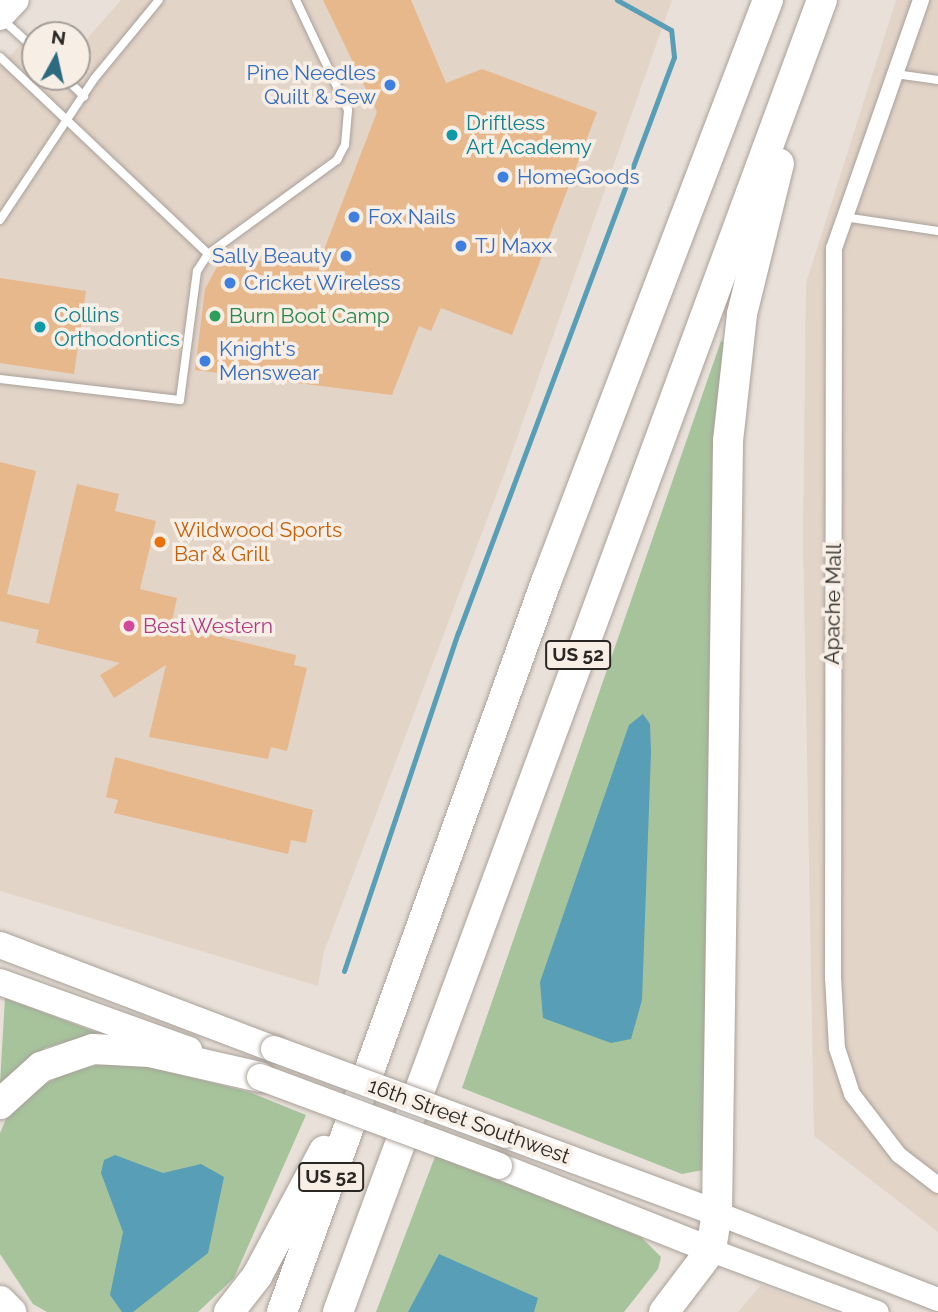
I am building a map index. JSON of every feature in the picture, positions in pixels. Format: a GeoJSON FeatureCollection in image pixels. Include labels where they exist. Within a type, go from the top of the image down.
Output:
{"type":"FeatureCollection","features":[{"type":"Feature","properties":{"kind":"highway","name":"US 52"},"geometry":{"type":"LineString","coordinates":[[282,1312],[546,582],[768,0]]}},
{"type":"Feature","properties":{"kind":"highway","name":"US 52"},"geometry":{"type":"LineString","coordinates":[[338,1312],[822,0]]}},
{"type":"Feature","properties":{"kind":"highway"},"geometry":{"type":"LineString","coordinates":[[664,1312],[711,1250],[718,1213],[732,388],[762,230],[822,0]]}},
{"type":"Feature","properties":{"kind":"highway"},"geometry":{"type":"LineString","coordinates":[[229,1312],[257,1276],[381,1042]]}},
{"type":"Feature","properties":{"kind":"highway"},"geometry":{"type":"LineString","coordinates":[[0,1104],[41,1067],[93,1049],[150,1052],[260,1077]]}},
{"type":"Feature","properties":{"kind":"highway"},"geometry":{"type":"LineString","coordinates":[[0,1301],[11,1312]]}},
{"type":"Feature","properties":{"kind":"main road"},"geometry":{"type":"LineString","coordinates":[[0,17],[16,0]]}},
{"type":"Feature","properties":{"kind":"main road","name":"16th Street Southwest"},"geometry":{"type":"LineString","coordinates":[[0,945],[718,1213],[938,1299]]}},
{"type":"Feature","properties":{"kind":"main road","name":"16th Street Southwest"},"geometry":{"type":"LineString","coordinates":[[0,982],[499,1166],[877,1312]]}},
{"type":"Feature","properties":{"kind":"street","name":"Apache Mall"},"geometry":{"type":"LineString","coordinates":[[921,0],[841,217],[832,270],[835,1023],[842,1070],[866,1115],[899,1155],[938,1185]]}},
{"type":"Feature","properties":{"kind":"lane"},"geometry":{"type":"LineString","coordinates":[[0,220],[65,121],[159,0]]}},
{"type":"Feature","properties":{"kind":"lane"},"geometry":{"type":"LineString","coordinates":[[0,379],[180,400],[197,271],[208,254],[337,160],[345,145],[348,110],[296,0]]}},
{"type":"Feature","properties":{"kind":"lane"},"geometry":{"type":"LineString","coordinates":[[0,17],[21,36]]}},
{"type":"Feature","properties":{"kind":"lane"},"geometry":{"type":"LineString","coordinates":[[0,57],[208,254]]}},
{"type":"Feature","properties":{"kind":"lane"},"geometry":{"type":"LineString","coordinates":[[895,74],[938,80]]}},
{"type":"Feature","properties":{"kind":"lane"},"geometry":{"type":"LineString","coordinates":[[79,91],[84,96]]}},
{"type":"Feature","properties":{"kind":"lane"},"geometry":{"type":"LineString","coordinates":[[841,217],[938,231]]}},
{"type":"Feature","properties":{"kind":"shaded area"},"geometry":{"type":"Polygon","coordinates":[[[121,0],[672,0],[505,472],[324,952],[318,986],[0,891],[0,66],[21,44],[21,91],[91,91],[91,34],[121,0]]]}},
{"type":"Feature","properties":{"kind":"shaded area"},"geometry":{"type":"Polygon","coordinates":[[[896,0],[938,0],[938,1232],[814,1136],[803,540],[806,283],[896,0]]]}},
{"type":"Feature","properties":{"kind":"shaded area"},"geometry":{"type":"Polygon","coordinates":[[[761,1285],[832,1312],[738,1312],[761,1285]]]}},
{"type":"Feature","properties":{"kind":"green space"},"geometry":{"type":"Polygon","coordinates":[[[721,341],[728,344],[708,1169],[682,1174],[462,1088],[721,341]]]}},
{"type":"Feature","properties":{"kind":"green space"},"geometry":{"type":"Polygon","coordinates":[[[5,998],[98,1033],[45,1048],[0,1083],[5,998]]]}},
{"type":"Feature","properties":{"kind":"green space"},"geometry":{"type":"Polygon","coordinates":[[[123,1060],[249,1092],[306,1115],[234,1278],[198,1312],[47,1312],[33,1304],[0,1254],[0,1133],[6,1119],[38,1088],[69,1071],[123,1060]]]}},
{"type":"Feature","properties":{"kind":"green space"},"geometry":{"type":"Polygon","coordinates":[[[436,1154],[641,1237],[661,1257],[658,1269],[624,1312],[376,1312],[436,1154]]]}},
{"type":"Feature","properties":{"kind":"water"},"geometry":{"type":"Polygon","coordinates":[[[643,714],[650,724],[651,752],[642,1000],[631,1039],[611,1043],[543,1018],[540,982],[629,725],[643,714]]]}},
{"type":"Feature","properties":{"kind":"water"},"geometry":{"type":"Polygon","coordinates":[[[115,1155],[163,1173],[201,1164],[224,1177],[208,1253],[133,1312],[122,1312],[110,1295],[123,1232],[101,1173],[104,1160],[115,1155]]]}},
{"type":"Feature","properties":{"kind":"water"},"geometry":{"type":"Polygon","coordinates":[[[439,1254],[538,1298],[534,1312],[408,1312],[439,1254]]]}},
{"type":"Feature","properties":{"kind":"building"},"geometry":{"type":"Polygon","coordinates":[[[323,0],[411,0],[446,83],[482,69],[597,112],[512,335],[441,308],[431,331],[419,326],[392,395],[195,370],[205,289],[218,265],[230,257],[317,268],[377,112],[323,0]]]}},
{"type":"Feature","properties":{"kind":"building","name":"Collins Orthodontics"},"geometry":{"type":"Polygon","coordinates":[[[0,278],[86,291],[74,374],[0,363],[0,278]]]}},
{"type":"Feature","properties":{"kind":"building"},"geometry":{"type":"Polygon","coordinates":[[[0,462],[36,471],[7,594],[49,604],[77,484],[119,494],[115,511],[156,521],[140,589],[177,598],[171,625],[296,655],[294,665],[307,668],[287,751],[271,747],[268,759],[149,737],[166,665],[114,698],[100,675],[120,663],[36,643],[39,630],[0,621],[0,462]]]}},
{"type":"Feature","properties":{"kind":"building"},"geometry":{"type":"Polygon","coordinates":[[[115,757],[313,810],[306,843],[291,840],[288,854],[114,813],[118,800],[106,797],[115,757]]]}},
{"type":"Feature","properties":{"kind":"waterway"},"geometry":{"type":"LineString","coordinates":[[344,971],[458,633],[674,57],[671,30],[617,0]]}},
{"type":"Feature","properties":{"kind":"place","name":"Pine Needles Quilt & Sew"},"geometry":{"type":"Point","coordinates":[390,85]}},
{"type":"Feature","properties":{"kind":"place","name":"Driftless Art Academy"},"geometry":{"type":"Point","coordinates":[452,135]}},
{"type":"Feature","properties":{"kind":"place","name":"HomeGoods"},"geometry":{"type":"Point","coordinates":[503,177]}},
{"type":"Feature","properties":{"kind":"place","name":"Fox Nails"},"geometry":{"type":"Point","coordinates":[354,217]}},
{"type":"Feature","properties":{"kind":"place","name":"TJ Maxx"},"geometry":{"type":"Point","coordinates":[461,246]}},
{"type":"Feature","properties":{"kind":"place","name":"Sally Beauty"},"geometry":{"type":"Point","coordinates":[346,256]}},
{"type":"Feature","properties":{"kind":"place","name":"Cricket Wireless"},"geometry":{"type":"Point","coordinates":[230,283]}},
{"type":"Feature","properties":{"kind":"place","name":"Burn Boot Camp"},"geometry":{"type":"Point","coordinates":[215,316]}},
{"type":"Feature","properties":{"kind":"place","name":"Collins Orthodontics"},"geometry":{"type":"Point","coordinates":[40,327]}},
{"type":"Feature","properties":{"kind":"place","name":"Knight's Menswear"},"geometry":{"type":"Point","coordinates":[205,361]}},
{"type":"Feature","properties":{"kind":"place","name":"Wildwood Sports Bar & Grill"},"geometry":{"type":"Point","coordinates":[160,542]}},
{"type":"Feature","properties":{"kind":"place","name":"Best Western"},"geometry":{"type":"Point","coordinates":[129,626]}}]}
